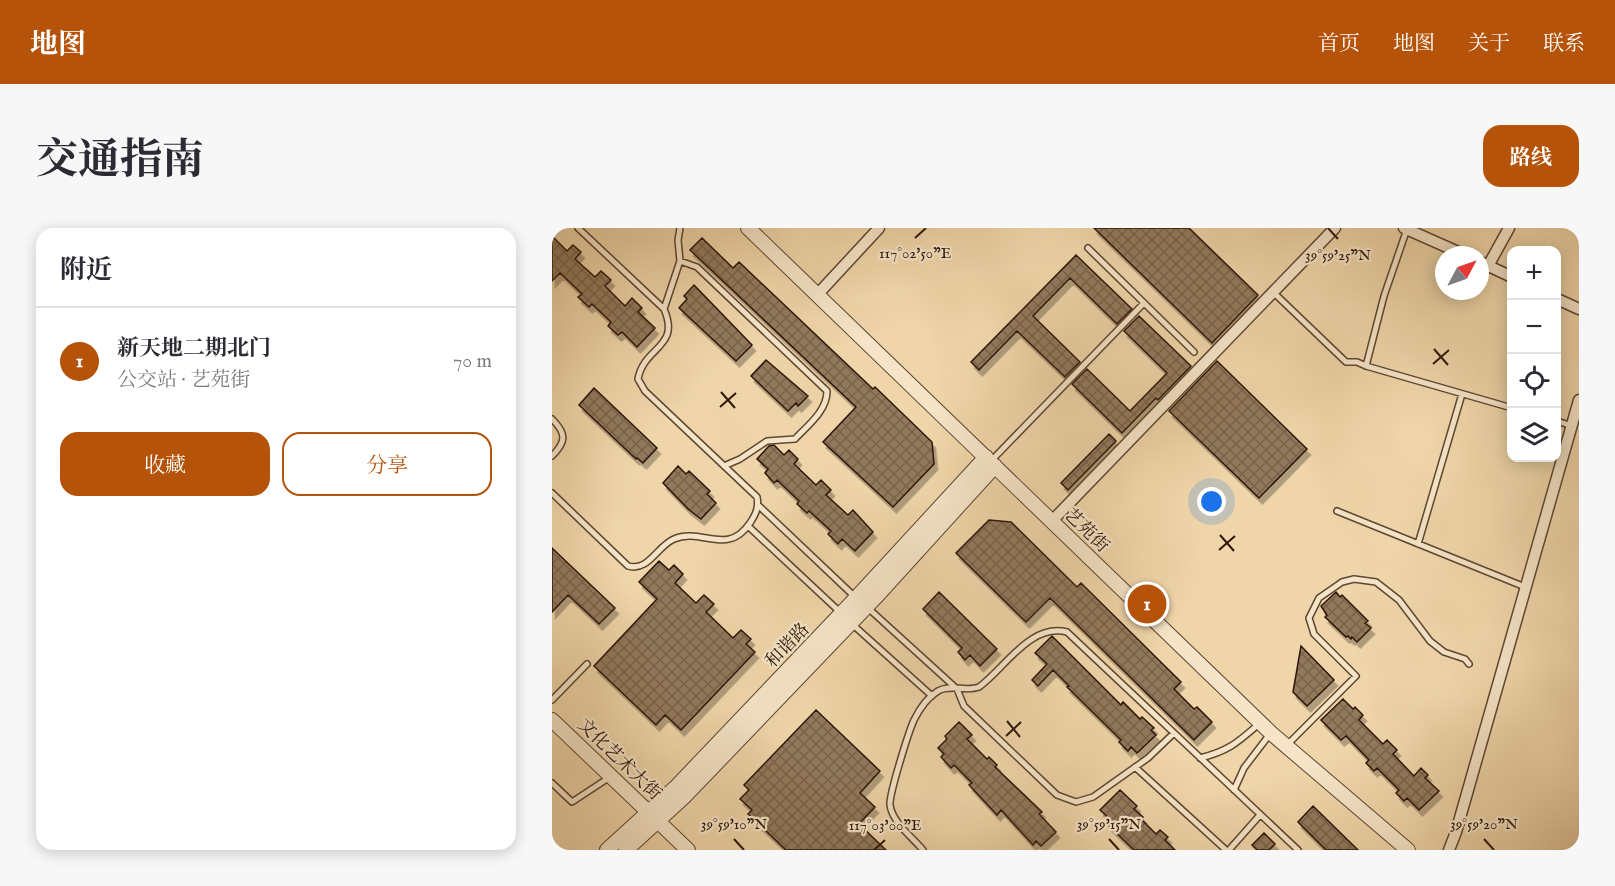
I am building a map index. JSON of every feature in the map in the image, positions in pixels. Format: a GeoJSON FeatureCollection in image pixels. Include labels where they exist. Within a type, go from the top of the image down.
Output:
{"type":"FeatureCollection","features":[{"type":"Feature","properties":{"kind":"street","name":"艺苑街"},"geometry":{"type":"LineString","coordinates":[[748,228],[1266,728],[1408,850]]}},
{"type":"Feature","properties":{"kind":"street"},"geometry":{"type":"LineString","coordinates":[[817,295],[879,228]]}},
{"type":"Feature","properties":{"kind":"street"},"geometry":{"type":"LineString","coordinates":[[1052,520],[1335,228]]}},
{"type":"Feature","properties":{"kind":"street"},"geometry":{"type":"LineString","coordinates":[[1489,257],[1509,228]]}},
{"type":"Feature","properties":{"kind":"street"},"geometry":{"type":"LineString","coordinates":[[1405,229],[1444,246]]}},
{"type":"Feature","properties":{"kind":"street"},"geometry":{"type":"LineString","coordinates":[[1489,266],[1507,275]]}},
{"type":"Feature","properties":{"kind":"street"},"geometry":{"type":"LineString","coordinates":[[1561,300],[1579,309]]}},
{"type":"Feature","properties":{"kind":"street"},"geometry":{"type":"LineString","coordinates":[[1449,850],[1579,400]]}},
{"type":"Feature","properties":{"kind":"street","name":"和谐路"},"geometry":{"type":"LineString","coordinates":[[626,850],[676,787],[846,618],[991,462]]}},
{"type":"Feature","properties":{"kind":"street","name":"文化艺术大街"},"geometry":{"type":"LineString","coordinates":[[552,720],[688,850]]}},
{"type":"Feature","properties":{"kind":"street","name":"和谐路"},"geometry":{"type":"LineString","coordinates":[[607,850],[653,817]]}},
{"type":"Feature","properties":{"kind":"lane"},"geometry":{"type":"LineString","coordinates":[[552,493],[628,566],[633,567],[646,563],[665,544],[682,536],[725,541],[742,533],[758,509],[757,497],[645,391],[638,379],[644,362],[664,342],[668,334],[670,325],[664,309],[578,228]]}},
{"type":"Feature","properties":{"kind":"lane"},"geometry":{"type":"LineString","coordinates":[[664,309],[680,261],[678,240],[680,228]]}},
{"type":"Feature","properties":{"kind":"lane"},"geometry":{"type":"LineString","coordinates":[[1366,366],[1384,296],[1405,229]]}},
{"type":"Feature","properties":{"kind":"lane"},"geometry":{"type":"LineString","coordinates":[[1088,248],[1194,352]]}},
{"type":"Feature","properties":{"kind":"lane"},"geometry":{"type":"LineString","coordinates":[[680,261],[697,267],[827,391],[826,403],[821,411],[795,439],[767,441],[740,459],[724,466]]}},
{"type":"Feature","properties":{"kind":"lane"},"geometry":{"type":"LineString","coordinates":[[1273,292],[1346,362],[1357,362],[1507,406]]}},
{"type":"Feature","properties":{"kind":"lane"},"geometry":{"type":"LineString","coordinates":[[991,462],[1144,303]]}},
{"type":"Feature","properties":{"kind":"lane"},"geometry":{"type":"LineString","coordinates":[[1418,544],[1462,393]]}},
{"type":"Feature","properties":{"kind":"lane"},"geometry":{"type":"LineString","coordinates":[[552,419],[564,438],[563,443],[552,456]]}},
{"type":"Feature","properties":{"kind":"lane"},"geometry":{"type":"LineString","coordinates":[[1561,422],[1572,426]]}},
{"type":"Feature","properties":{"kind":"lane"},"geometry":{"type":"LineString","coordinates":[[758,505],[957,689],[964,706],[1057,795],[1076,802],[1088,800],[1148,758],[1174,733]]}},
{"type":"Feature","properties":{"kind":"lane"},"geometry":{"type":"LineString","coordinates":[[1336,511],[1525,588]]}},
{"type":"Feature","properties":{"kind":"lane"},"geometry":{"type":"LineString","coordinates":[[748,526],[932,696]]}},
{"type":"Feature","properties":{"kind":"lane"},"geometry":{"type":"LineString","coordinates":[[1286,746],[1356,676],[1314,634],[1309,618],[1319,598],[1342,582],[1353,579],[1376,582],[1399,600],[1430,641],[1444,652],[1465,659],[1469,663]]}},
{"type":"Feature","properties":{"kind":"lane"},"geometry":{"type":"LineString","coordinates":[[923,850],[894,815],[890,806],[914,720],[932,696],[942,690],[972,690],[979,687],[1029,641],[1057,630],[1067,632],[1298,850]]}},
{"type":"Feature","properties":{"kind":"lane"},"geometry":{"type":"LineString","coordinates":[[552,700],[586,664]]}},
{"type":"Feature","properties":{"kind":"lane"},"geometry":{"type":"LineString","coordinates":[[1200,758],[1220,753],[1266,728]]}},
{"type":"Feature","properties":{"kind":"lane"},"geometry":{"type":"LineString","coordinates":[[1234,790],[1266,728]]}},
{"type":"Feature","properties":{"kind":"lane"},"geometry":{"type":"LineString","coordinates":[[1135,767],[1227,850],[1260,815]]}},
{"type":"Feature","properties":{"kind":"lane"},"geometry":{"type":"LineString","coordinates":[[552,783],[573,802],[611,777]]}},
{"type":"Feature","properties":{"kind":"building"},"geometry":{"type":"Polygon","coordinates":[[[1094,228],[1189,228],[1258,295],[1212,343],[1094,228]]]}},
{"type":"Feature","properties":{"kind":"building"},"geometry":{"type":"Polygon","coordinates":[[[552,236],[567,251],[573,245],[581,252],[575,259],[595,277],[601,271],[611,280],[605,286],[625,306],[632,298],[642,308],[638,312],[655,328],[637,347],[622,332],[618,335],[608,326],[611,322],[592,304],[589,307],[578,297],[582,294],[560,273],[552,281],[552,236]]]}},
{"type":"Feature","properties":{"kind":"building"},"geometry":{"type":"Polygon","coordinates":[[[702,238],[733,268],[739,262],[932,442],[934,464],[893,507],[823,442],[856,407],[690,250],[702,238]]]}},
{"type":"Feature","properties":{"kind":"building"},"geometry":{"type":"Polygon","coordinates":[[[1076,255],[1132,309],[1117,324],[1070,278],[1033,316],[1080,362],[1065,377],[1017,331],[979,370],[971,362],[1076,255]]]}},
{"type":"Feature","properties":{"kind":"building"},"geometry":{"type":"Polygon","coordinates":[[[694,285],[752,345],[736,361],[679,308],[687,299],[684,296],[694,285]]]}},
{"type":"Feature","properties":{"kind":"building"},"geometry":{"type":"Polygon","coordinates":[[[1139,316],[1191,366],[1122,433],[1072,384],[1087,369],[1130,411],[1167,373],[1124,331],[1139,316]]]}},
{"type":"Feature","properties":{"kind":"building"},"geometry":{"type":"Polygon","coordinates":[[[766,360],[808,396],[798,406],[796,403],[788,411],[751,376],[766,360]]]}},
{"type":"Feature","properties":{"kind":"building"},"geometry":{"type":"Polygon","coordinates":[[[1217,361],[1307,449],[1259,498],[1169,411],[1217,361]]]}},
{"type":"Feature","properties":{"kind":"building"},"geometry":{"type":"Polygon","coordinates":[[[594,388],[657,448],[643,463],[579,405],[594,388]]]}},
{"type":"Feature","properties":{"kind":"building"},"geometry":{"type":"Polygon","coordinates":[[[1109,434],[1116,441],[1068,490],[1061,483],[1109,434]]]}},
{"type":"Feature","properties":{"kind":"building"},"geometry":{"type":"Polygon","coordinates":[[[774,445],[784,455],[789,450],[798,459],[794,464],[816,485],[821,480],[831,490],[826,495],[848,515],[853,510],[873,532],[855,551],[842,539],[838,544],[828,534],[831,531],[809,511],[807,513],[797,504],[799,501],[777,480],[774,483],[765,473],[768,469],[757,459],[769,446],[774,445]]]}},
{"type":"Feature","properties":{"kind":"building"},"geometry":{"type":"Polygon","coordinates":[[[678,466],[686,474],[689,471],[710,491],[707,494],[716,503],[701,519],[663,483],[678,466]]]}},
{"type":"Feature","properties":{"kind":"building"},"geometry":{"type":"Polygon","coordinates":[[[989,520],[1011,522],[1077,587],[1081,583],[1181,682],[1174,689],[1194,709],[1197,707],[1212,722],[1194,740],[1050,598],[1026,622],[956,553],[989,520]]]}},
{"type":"Feature","properties":{"kind":"building"},"geometry":{"type":"Polygon","coordinates":[[[552,548],[615,608],[599,624],[568,595],[552,612],[552,548]]]}},
{"type":"Feature","properties":{"kind":"building"},"geometry":{"type":"Polygon","coordinates":[[[659,561],[669,570],[674,565],[683,574],[675,583],[696,603],[704,595],[714,604],[706,612],[733,638],[741,630],[751,639],[746,644],[755,652],[681,730],[665,715],[656,725],[594,666],[657,599],[639,582],[659,561]]]}},
{"type":"Feature","properties":{"kind":"building"},"geometry":{"type":"Polygon","coordinates":[[[939,592],[997,649],[980,666],[970,655],[965,660],[958,652],[962,648],[923,609],[939,592]]]}},
{"type":"Feature","properties":{"kind":"building"},"geometry":{"type":"Polygon","coordinates":[[[1336,592],[1340,597],[1342,595],[1368,621],[1365,623],[1371,628],[1357,642],[1352,637],[1351,639],[1346,637],[1325,617],[1327,615],[1321,606],[1336,592]]]}},
{"type":"Feature","properties":{"kind":"building"},"geometry":{"type":"Polygon","coordinates":[[[1052,636],[1121,705],[1123,702],[1140,719],[1142,717],[1154,728],[1151,730],[1156,735],[1137,753],[1131,747],[1128,751],[1119,742],[1121,740],[1067,687],[1069,686],[1053,670],[1038,686],[1032,680],[1047,664],[1035,653],[1052,636]]]}},
{"type":"Feature","properties":{"kind":"building"},"geometry":{"type":"Polygon","coordinates":[[[1301,646],[1334,680],[1307,706],[1293,692],[1301,646]]]}},
{"type":"Feature","properties":{"kind":"building"},"geometry":{"type":"Polygon","coordinates":[[[1343,699],[1363,715],[1359,720],[1383,744],[1387,740],[1397,750],[1393,754],[1414,776],[1421,768],[1428,775],[1425,778],[1439,791],[1419,810],[1407,798],[1404,801],[1396,793],[1399,790],[1377,768],[1374,771],[1366,763],[1369,760],[1346,736],[1341,740],[1321,720],[1343,699]]]}},
{"type":"Feature","properties":{"kind":"building"},"geometry":{"type":"Polygon","coordinates":[[[816,710],[880,771],[860,793],[875,807],[859,824],[886,850],[786,850],[748,814],[752,810],[740,799],[749,790],[744,785],[816,710]]]}},
{"type":"Feature","properties":{"kind":"building"},"geometry":{"type":"Polygon","coordinates":[[[959,722],[972,735],[967,739],[987,759],[989,757],[997,765],[995,767],[1042,812],[1039,814],[1056,832],[1041,846],[1036,841],[1033,845],[1001,810],[997,815],[969,785],[972,783],[954,765],[951,768],[941,757],[944,754],[938,748],[947,739],[945,736],[959,722]]]}},
{"type":"Feature","properties":{"kind":"building"},"geometry":{"type":"Polygon","coordinates":[[[1120,790],[1137,806],[1134,809],[1143,817],[1141,819],[1156,834],[1160,830],[1168,837],[1165,840],[1175,850],[1134,850],[1107,824],[1111,820],[1100,810],[1120,790]]]}},
{"type":"Feature","properties":{"kind":"building"},"geometry":{"type":"Polygon","coordinates":[[[1313,806],[1358,850],[1326,850],[1298,822],[1313,806]]]}},
{"type":"Feature","properties":{"kind":"building"},"geometry":{"type":"Polygon","coordinates":[[[1264,833],[1275,844],[1269,850],[1257,850],[1252,845],[1264,833]]]}},
{"type":"Feature","properties":{"kind":"place","name":"新天地二期北门"},"geometry":{"type":"Point","coordinates":[1147,604]}}]}
